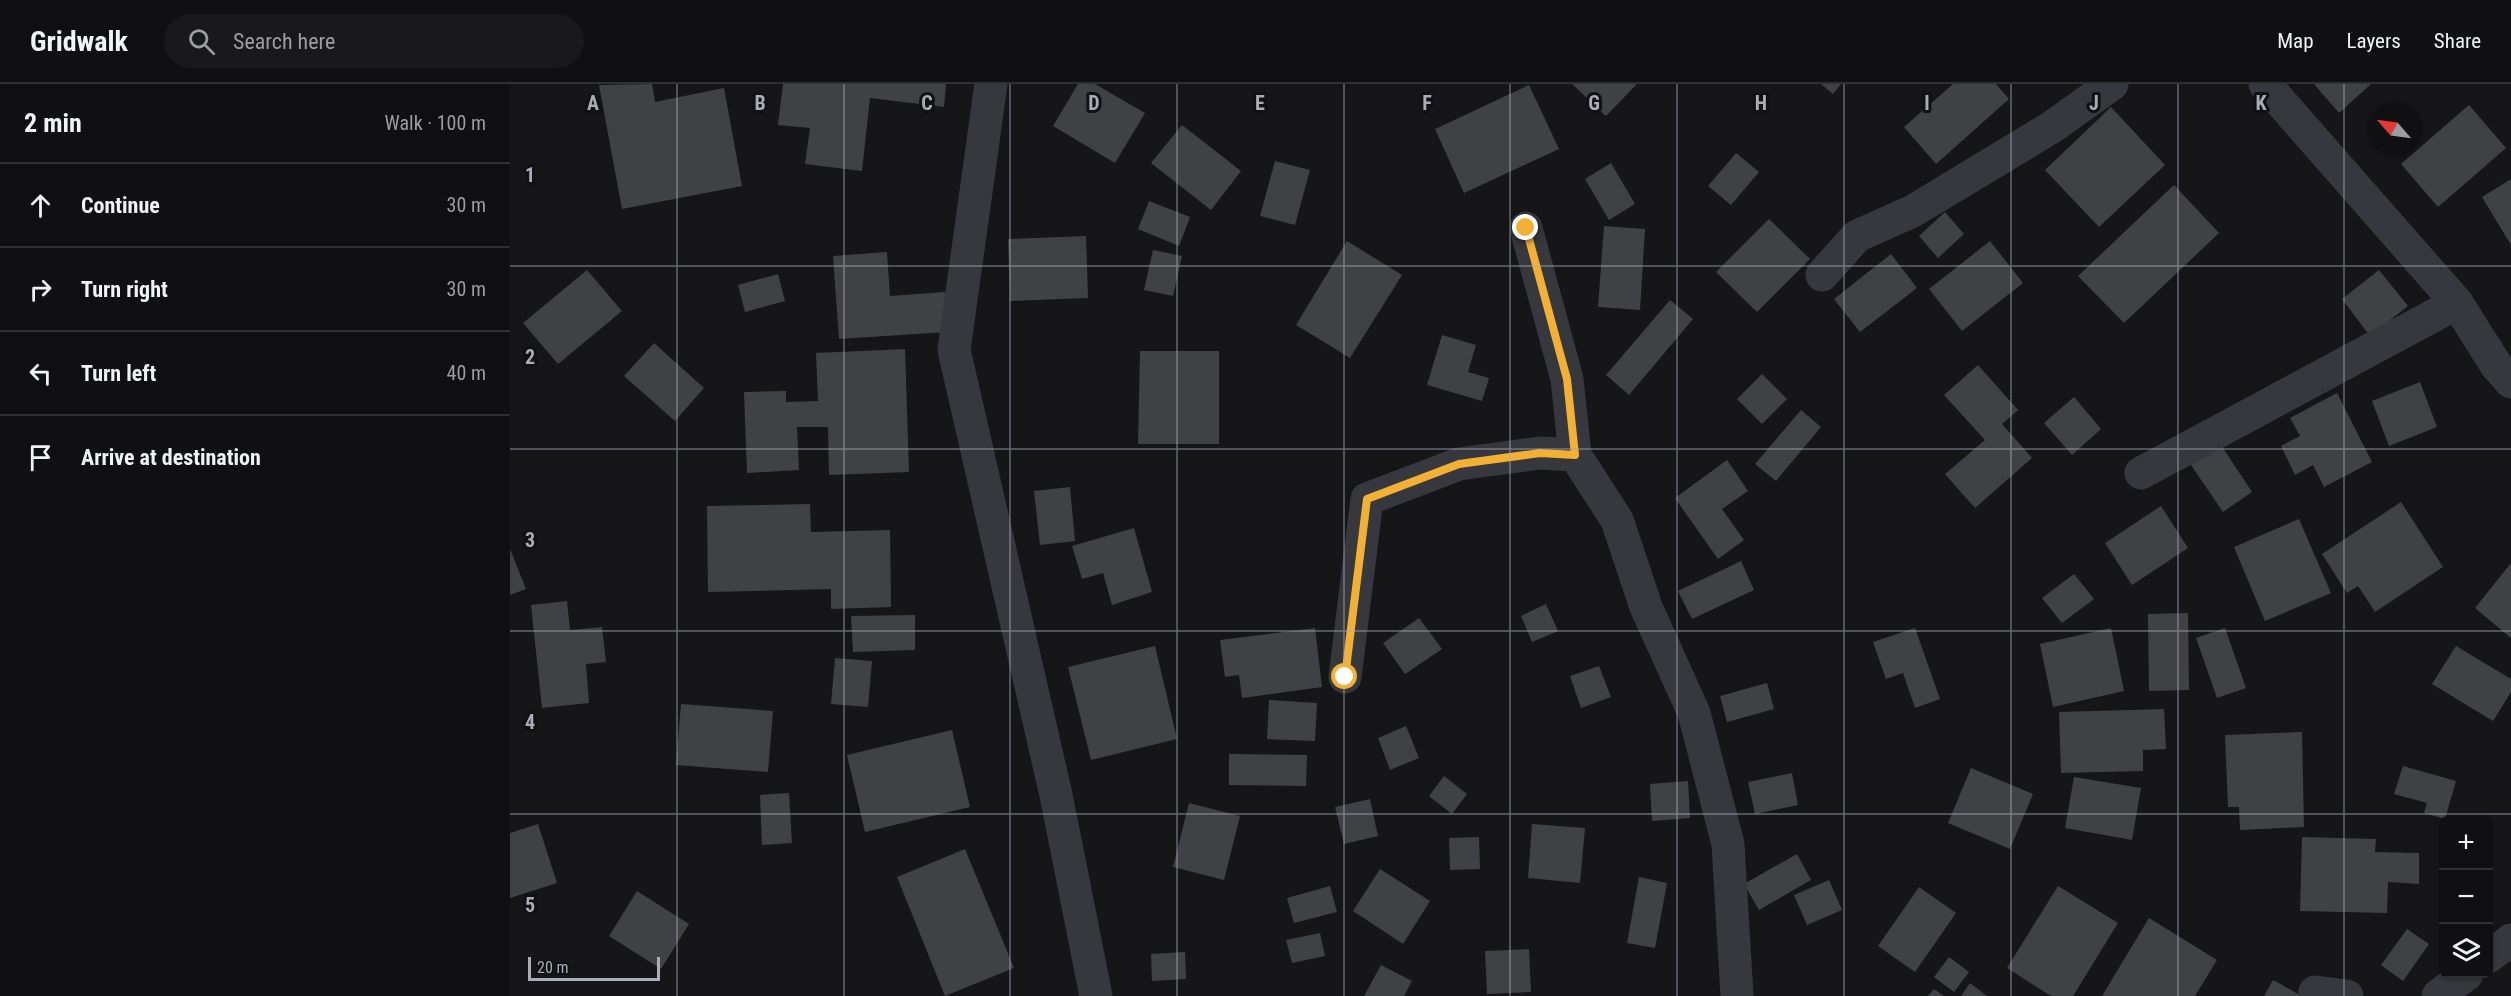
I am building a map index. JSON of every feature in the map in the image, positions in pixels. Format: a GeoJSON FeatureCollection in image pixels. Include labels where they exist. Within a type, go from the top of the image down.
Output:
{"type":"FeatureCollection","features":[{"type":"Feature","properties":{"kind":"street"},"geometry":{"type":"LineString","coordinates":[[991,84],[954,350],[1056,795],[1096,996]]}},
{"type":"Feature","properties":{"kind":"street"},"geometry":{"type":"LineString","coordinates":[[1822,275],[1857,236],[1912,211],[2052,127],[2112,84]]}},
{"type":"Feature","properties":{"kind":"street"},"geometry":{"type":"LineString","coordinates":[[2265,84],[2457,303],[2506,366]]}},
{"type":"Feature","properties":{"kind":"street"},"geometry":{"type":"LineString","coordinates":[[1526,228],[1567,379],[1575,455],[1617,520],[1646,607],[1695,713],[1728,844],[1737,996]]}},
{"type":"Feature","properties":{"kind":"street"},"geometry":{"type":"LineString","coordinates":[[2141,473],[2457,303]]}},
{"type":"Feature","properties":{"kind":"street"},"geometry":{"type":"LineString","coordinates":[[1345,677],[1367,499],[1459,464],[1540,453],[1575,455]]}},
{"type":"Feature","properties":{"kind":"street"},"geometry":{"type":"LineString","coordinates":[[2493,953],[2511,940]]}},
{"type":"Feature","properties":{"kind":"street"},"geometry":{"type":"LineString","coordinates":[[2439,996],[2462,978]]}},
{"type":"Feature","properties":{"kind":"street"},"geometry":{"type":"LineString","coordinates":[[2315,992],[2347,996]]}},
{"type":"Feature","properties":{"kind":"building"},"geometry":{"type":"Polygon","coordinates":[[[652,84],[655,102],[724,88],[742,186],[622,209],[599,85],[652,84]]]}},
{"type":"Feature","properties":{"kind":"building"},"geometry":{"type":"Polygon","coordinates":[[[783,84],[946,84],[944,107],[870,98],[862,171],[805,164],[810,128],[778,125],[783,84]]]}},
{"type":"Feature","properties":{"kind":"building"},"geometry":{"type":"Polygon","coordinates":[[[1078,84],[1095,84],[1145,113],[1115,163],[1053,126],[1078,84]]]}},
{"type":"Feature","properties":{"kind":"building"},"geometry":{"type":"Polygon","coordinates":[[[1572,84],[1637,84],[1606,116],[1572,84]]]}},
{"type":"Feature","properties":{"kind":"building"},"geometry":{"type":"Polygon","coordinates":[[[1821,84],[1841,84],[1833,94],[1821,84]]]}},
{"type":"Feature","properties":{"kind":"building"},"geometry":{"type":"Polygon","coordinates":[[[1953,84],[1996,84],[2009,99],[1936,164],[1904,127],[1953,84]]]}},
{"type":"Feature","properties":{"kind":"building"},"geometry":{"type":"Polygon","coordinates":[[[2314,84],[2371,84],[2339,113],[2314,84]]]}},
{"type":"Feature","properties":{"kind":"building"},"geometry":{"type":"Polygon","coordinates":[[[1529,85],[1559,149],[1464,193],[1435,129],[1529,85]]]}},
{"type":"Feature","properties":{"kind":"building"},"geometry":{"type":"Polygon","coordinates":[[[2469,105],[2506,148],[2438,207],[2401,164],[2410,156],[2421,156],[2421,147],[2469,105]]]}},
{"type":"Feature","properties":{"kind":"building"},"geometry":{"type":"Polygon","coordinates":[[[2111,107],[2165,165],[2099,227],[2045,170],[2111,107]]]}},
{"type":"Feature","properties":{"kind":"building"},"geometry":{"type":"Polygon","coordinates":[[[1182,125],[1241,171],[1211,210],[1151,163],[1182,125]]]}},
{"type":"Feature","properties":{"kind":"building"},"geometry":{"type":"Polygon","coordinates":[[[1736,153],[1759,172],[1731,205],[1708,186],[1736,153]]]}},
{"type":"Feature","properties":{"kind":"building"},"geometry":{"type":"Polygon","coordinates":[[[1275,161],[1310,170],[1295,225],[1260,216],[1275,161]]]}},
{"type":"Feature","properties":{"kind":"building"},"geometry":{"type":"Polygon","coordinates":[[[1611,163],[1635,204],[1609,220],[1585,179],[1611,163]]]}},
{"type":"Feature","properties":{"kind":"building"},"geometry":{"type":"Polygon","coordinates":[[[2511,179],[2511,245],[2482,197],[2511,179]]]}},
{"type":"Feature","properties":{"kind":"building"},"geometry":{"type":"Polygon","coordinates":[[[2174,185],[2219,233],[2124,323],[2078,276],[2174,185]]]}},
{"type":"Feature","properties":{"kind":"building"},"geometry":{"type":"Polygon","coordinates":[[[1149,201],[1190,217],[1179,246],[1138,229],[1149,201]]]}},
{"type":"Feature","properties":{"kind":"building"},"geometry":{"type":"Polygon","coordinates":[[[1945,212],[1964,234],[1938,258],[1919,236],[1945,212]]]}},
{"type":"Feature","properties":{"kind":"building"},"geometry":{"type":"Polygon","coordinates":[[[1769,219],[1810,259],[1757,312],[1716,272],[1769,219]]]}},
{"type":"Feature","properties":{"kind":"building"},"geometry":{"type":"Polygon","coordinates":[[[1604,226],[1645,229],[1640,310],[1598,307],[1604,226]]]}},
{"type":"Feature","properties":{"kind":"building"},"geometry":{"type":"Polygon","coordinates":[[[1086,236],[1088,298],[1010,301],[1008,239],[1086,236]]]}},
{"type":"Feature","properties":{"kind":"building"},"geometry":{"type":"Polygon","coordinates":[[[1347,241],[1402,275],[1350,358],[1296,325],[1347,241]]]}},
{"type":"Feature","properties":{"kind":"building"},"geometry":{"type":"Polygon","coordinates":[[[1990,241],[2023,283],[1962,331],[1929,289],[1990,241]]]}},
{"type":"Feature","properties":{"kind":"building"},"geometry":{"type":"Polygon","coordinates":[[[1153,250],[1182,256],[1173,296],[1144,290],[1153,250]]]}},
{"type":"Feature","properties":{"kind":"building"},"geometry":{"type":"Polygon","coordinates":[[[887,252],[890,296],[945,292],[947,332],[839,339],[833,256],[887,252]]]}},
{"type":"Feature","properties":{"kind":"building"},"geometry":{"type":"Polygon","coordinates":[[[1891,254],[1917,288],[1860,332],[1834,299],[1891,254]]]}},
{"type":"Feature","properties":{"kind":"building"},"geometry":{"type":"Polygon","coordinates":[[[587,270],[622,311],[558,364],[523,323],[587,270]]]}},
{"type":"Feature","properties":{"kind":"building"},"geometry":{"type":"Polygon","coordinates":[[[2379,270],[2408,306],[2370,336],[2342,299],[2379,270]]]}},
{"type":"Feature","properties":{"kind":"building"},"geometry":{"type":"Polygon","coordinates":[[[778,274],[785,301],[745,312],[738,285],[778,274]]]}},
{"type":"Feature","properties":{"kind":"building"},"geometry":{"type":"Polygon","coordinates":[[[1670,300],[1693,319],[1629,395],[1606,375],[1670,300]]]}},
{"type":"Feature","properties":{"kind":"building"},"geometry":{"type":"Polygon","coordinates":[[[1442,335],[1476,345],[1468,372],[1489,378],[1482,401],[1427,385],[1442,335]]]}},
{"type":"Feature","properties":{"kind":"building"},"geometry":{"type":"Polygon","coordinates":[[[654,343],[704,388],[675,421],[624,376],[654,343]]]}},
{"type":"Feature","properties":{"kind":"building"},"geometry":{"type":"Polygon","coordinates":[[[905,349],[909,472],[829,475],[828,427],[797,427],[799,470],[747,473],[744,392],[786,391],[786,402],[818,401],[816,353],[905,349]]]}},
{"type":"Feature","properties":{"kind":"building"},"geometry":{"type":"Polygon","coordinates":[[[1140,351],[1219,351],[1219,444],[1138,444],[1140,351]]]}},
{"type":"Feature","properties":{"kind":"building"},"geometry":{"type":"Polygon","coordinates":[[[1978,365],[2018,410],[2002,424],[2032,458],[1975,508],[1945,474],[1985,440],[1944,395],[1978,365]]]}},
{"type":"Feature","properties":{"kind":"building"},"geometry":{"type":"Polygon","coordinates":[[[1762,374],[1787,399],[1762,424],[1737,399],[1762,374]]]}},
{"type":"Feature","properties":{"kind":"building"},"geometry":{"type":"Polygon","coordinates":[[[2420,382],[2437,427],[2389,446],[2372,401],[2420,382]]]}},
{"type":"Feature","properties":{"kind":"building"},"geometry":{"type":"Polygon","coordinates":[[[2337,393],[2372,462],[2324,487],[2313,465],[2295,475],[2281,446],[2300,436],[2290,418],[2337,393]]]}},
{"type":"Feature","properties":{"kind":"building"},"geometry":{"type":"Polygon","coordinates":[[[2074,397],[2101,429],[2072,455],[2044,423],[2074,397]]]}},
{"type":"Feature","properties":{"kind":"building"},"geometry":{"type":"Polygon","coordinates":[[[1801,410],[1821,427],[1776,481],[1755,464],[1801,410]]]}},
{"type":"Feature","properties":{"kind":"building"},"geometry":{"type":"Polygon","coordinates":[[[2221,445],[2252,492],[2223,512],[2191,465],[2221,445]]]}},
{"type":"Feature","properties":{"kind":"building"},"geometry":{"type":"Polygon","coordinates":[[[1727,460],[1748,491],[1722,509],[1744,540],[1718,559],[1675,498],[1727,460]]]}},
{"type":"Feature","properties":{"kind":"building"},"geometry":{"type":"Polygon","coordinates":[[[1070,487],[1075,541],[1040,545],[1034,491],[1070,487]]]}},
{"type":"Feature","properties":{"kind":"building"},"geometry":{"type":"Polygon","coordinates":[[[2401,502],[2443,567],[2375,612],[2358,586],[2347,593],[2322,554],[2401,502]]]}},
{"type":"Feature","properties":{"kind":"building"},"geometry":{"type":"Polygon","coordinates":[[[810,504],[811,532],[890,530],[891,607],[831,609],[831,589],[708,592],[707,506],[810,504]]]}},
{"type":"Feature","properties":{"kind":"building"},"geometry":{"type":"Polygon","coordinates":[[[2161,506],[2188,548],[2132,585],[2105,543],[2161,506]]]}},
{"type":"Feature","properties":{"kind":"building"},"geometry":{"type":"Polygon","coordinates":[[[2299,519],[2331,593],[2265,621],[2234,547],[2299,519]]]}},
{"type":"Feature","properties":{"kind":"building"},"geometry":{"type":"Polygon","coordinates":[[[1134,528],[1152,592],[1112,605],[1103,573],[1082,579],[1072,546],[1134,528]]]}},
{"type":"Feature","properties":{"kind":"building"},"geometry":{"type":"Polygon","coordinates":[[[510,549],[526,589],[510,595],[510,549]]]}},
{"type":"Feature","properties":{"kind":"building"},"geometry":{"type":"Polygon","coordinates":[[[1741,561],[1754,590],[1692,619],[1678,591],[1741,561]]]}},
{"type":"Feature","properties":{"kind":"building"},"geometry":{"type":"Polygon","coordinates":[[[2511,563],[2511,638],[2475,608],[2511,563]]]}},
{"type":"Feature","properties":{"kind":"building"},"geometry":{"type":"Polygon","coordinates":[[[2074,574],[2094,599],[2062,623],[2042,598],[2074,574]]]}},
{"type":"Feature","properties":{"kind":"building"},"geometry":{"type":"Polygon","coordinates":[[[567,601],[570,630],[602,627],[606,662],[586,664],[589,703],[542,708],[531,605],[567,601]]]}},
{"type":"Feature","properties":{"kind":"building"},"geometry":{"type":"Polygon","coordinates":[[[1546,604],[1558,631],[1532,642],[1521,616],[1546,604]]]}},
{"type":"Feature","properties":{"kind":"building"},"geometry":{"type":"Polygon","coordinates":[[[2188,613],[2189,690],[2149,691],[2148,614],[2188,613]]]}},
{"type":"Feature","properties":{"kind":"building"},"geometry":{"type":"Polygon","coordinates":[[[915,615],[915,650],[853,652],[851,616],[915,615]]]}},
{"type":"Feature","properties":{"kind":"building"},"geometry":{"type":"Polygon","coordinates":[[[1419,618],[1442,649],[1405,674],[1383,643],[1419,618]]]}},
{"type":"Feature","properties":{"kind":"building"},"geometry":{"type":"Polygon","coordinates":[[[1315,628],[1322,687],[1242,698],[1239,675],[1225,677],[1220,640],[1315,628]]]}},
{"type":"Feature","properties":{"kind":"building"},"geometry":{"type":"Polygon","coordinates":[[[1915,628],[1940,699],[1915,708],[1903,673],[1886,679],[1873,642],[1915,628]]]}},
{"type":"Feature","properties":{"kind":"building"},"geometry":{"type":"Polygon","coordinates":[[[2111,628],[2124,691],[2053,707],[2040,644],[2111,628]]]}},
{"type":"Feature","properties":{"kind":"building"},"geometry":{"type":"Polygon","coordinates":[[[2225,628],[2246,688],[2217,698],[2196,638],[2225,628]]]}},
{"type":"Feature","properties":{"kind":"building"},"geometry":{"type":"Polygon","coordinates":[[[1155,646],[1177,739],[1091,760],[1068,667],[1155,646]]]}},
{"type":"Feature","properties":{"kind":"building"},"geometry":{"type":"Polygon","coordinates":[[[2456,646],[2511,679],[2511,692],[2493,721],[2432,684],[2456,646]]]}},
{"type":"Feature","properties":{"kind":"building"},"geometry":{"type":"Polygon","coordinates":[[[835,658],[872,661],[868,707],[831,704],[835,658]]]}},
{"type":"Feature","properties":{"kind":"building"},"geometry":{"type":"Polygon","coordinates":[[[1599,666],[1611,697],[1581,708],[1570,676],[1599,666]]]}},
{"type":"Feature","properties":{"kind":"building"},"geometry":{"type":"Polygon","coordinates":[[[1767,683],[1774,709],[1727,722],[1720,696],[1767,683]]]}},
{"type":"Feature","properties":{"kind":"building"},"geometry":{"type":"Polygon","coordinates":[[[1269,700],[1317,703],[1315,741],[1267,739],[1269,700]]]}},
{"type":"Feature","properties":{"kind":"building"},"geometry":{"type":"Polygon","coordinates":[[[681,704],[773,711],[768,772],[676,765],[681,704]]]}},
{"type":"Feature","properties":{"kind":"building"},"geometry":{"type":"Polygon","coordinates":[[[2164,709],[2166,749],[2143,750],[2143,771],[2061,773],[2059,712],[2164,709]]]}},
{"type":"Feature","properties":{"kind":"building"},"geometry":{"type":"Polygon","coordinates":[[[1406,726],[1419,758],[1390,770],[1378,738],[1406,726]]]}},
{"type":"Feature","properties":{"kind":"building"},"geometry":{"type":"Polygon","coordinates":[[[952,730],[970,807],[865,832],[847,755],[952,730]]]}},
{"type":"Feature","properties":{"kind":"building"},"geometry":{"type":"Polygon","coordinates":[[[2302,732],[2304,827],[2240,830],[2239,807],[2228,807],[2225,735],[2302,732]]]}},
{"type":"Feature","properties":{"kind":"building"},"geometry":{"type":"Polygon","coordinates":[[[1229,754],[1307,755],[1306,786],[1229,785],[1229,754]]]}},
{"type":"Feature","properties":{"kind":"building"},"geometry":{"type":"Polygon","coordinates":[[[2403,766],[2456,781],[2446,816],[2439,817],[2424,813],[2427,803],[2394,794],[2403,766]]]}},
{"type":"Feature","properties":{"kind":"building"},"geometry":{"type":"Polygon","coordinates":[[[1971,768],[2033,794],[2010,849],[1948,823],[1971,768]]]}},
{"type":"Feature","properties":{"kind":"building"},"geometry":{"type":"Polygon","coordinates":[[[1792,773],[1798,805],[1755,814],[1748,782],[1792,773]]]}},
{"type":"Feature","properties":{"kind":"building"},"geometry":{"type":"Polygon","coordinates":[[[1444,776],[1467,794],[1452,814],[1429,796],[1444,776]]]}},
{"type":"Feature","properties":{"kind":"building"},"geometry":{"type":"Polygon","coordinates":[[[2074,777],[2141,788],[2132,840],[2065,828],[2074,777]]]}},
{"type":"Feature","properties":{"kind":"building"},"geometry":{"type":"Polygon","coordinates":[[[1688,781],[1690,818],[1652,821],[1650,784],[1688,781]]]}},
{"type":"Feature","properties":{"kind":"building"},"geometry":{"type":"Polygon","coordinates":[[[789,793],[792,843],[762,845],[760,795],[789,793]]]}},
{"type":"Feature","properties":{"kind":"building"},"geometry":{"type":"Polygon","coordinates":[[[1370,799],[1378,836],[1344,844],[1335,807],[1370,799]]]}},
{"type":"Feature","properties":{"kind":"building"},"geometry":{"type":"Polygon","coordinates":[[[1189,803],[1240,816],[1224,880],[1173,867],[1189,803]]]}},
{"type":"Feature","properties":{"kind":"building"},"geometry":{"type":"Polygon","coordinates":[[[538,824],[557,883],[510,898],[510,833],[538,824]]]}},
{"type":"Feature","properties":{"kind":"building"},"geometry":{"type":"Polygon","coordinates":[[[1532,824],[1585,828],[1580,883],[1528,878],[1532,824]]]}},
{"type":"Feature","properties":{"kind":"building"},"geometry":{"type":"Polygon","coordinates":[[[1479,837],[1480,869],[1450,870],[1449,838],[1479,837]]]}},
{"type":"Feature","properties":{"kind":"building"},"geometry":{"type":"Polygon","coordinates":[[[2302,837],[2376,839],[2375,852],[2419,853],[2419,884],[2388,882],[2387,913],[2300,911],[2302,837]]]}},
{"type":"Feature","properties":{"kind":"building"},"geometry":{"type":"Polygon","coordinates":[[[965,849],[1014,968],[945,996],[897,877],[965,849]]]}},
{"type":"Feature","properties":{"kind":"building"},"geometry":{"type":"Polygon","coordinates":[[[1797,854],[1811,880],[1759,910],[1744,884],[1797,854]]]}},
{"type":"Feature","properties":{"kind":"building"},"geometry":{"type":"Polygon","coordinates":[[[1380,869],[1430,901],[1403,944],[1353,911],[1380,869]]]}},
{"type":"Feature","properties":{"kind":"building"},"geometry":{"type":"Polygon","coordinates":[[[1639,877],[1667,883],[1655,948],[1627,943],[1639,877]]]}},
{"type":"Feature","properties":{"kind":"building"},"geometry":{"type":"Polygon","coordinates":[[[1829,880],[1842,910],[1807,925],[1794,895],[1829,880]]]}},
{"type":"Feature","properties":{"kind":"building"},"geometry":{"type":"Polygon","coordinates":[[[1330,886],[1337,912],[1294,923],[1287,898],[1330,886]]]}},
{"type":"Feature","properties":{"kind":"building"},"geometry":{"type":"Polygon","coordinates":[[[2058,886],[2118,923],[2073,996],[2051,996],[2007,968],[2058,886]]]}},
{"type":"Feature","properties":{"kind":"building"},"geometry":{"type":"Polygon","coordinates":[[[1919,887],[1956,913],[1915,972],[1878,946],[1919,887]]]}},
{"type":"Feature","properties":{"kind":"building"},"geometry":{"type":"Polygon","coordinates":[[[637,891],[689,924],[661,969],[609,936],[637,891]]]}},
{"type":"Feature","properties":{"kind":"building"},"geometry":{"type":"Polygon","coordinates":[[[2149,918],[2217,960],[2195,996],[2102,996],[2149,918]]]}},
{"type":"Feature","properties":{"kind":"building"},"geometry":{"type":"Polygon","coordinates":[[[2407,929],[2429,944],[2403,981],[2381,965],[2407,929]]]}},
{"type":"Feature","properties":{"kind":"building"},"geometry":{"type":"Polygon","coordinates":[[[1320,933],[1325,956],[1292,963],[1286,940],[1320,933]]]}},
{"type":"Feature","properties":{"kind":"building"},"geometry":{"type":"Polygon","coordinates":[[[1529,949],[1531,992],[1487,994],[1485,951],[1529,949]]]}},
{"type":"Feature","properties":{"kind":"building"},"geometry":{"type":"Polygon","coordinates":[[[1185,952],[1186,979],[1152,981],[1151,954],[1185,952]]]}},
{"type":"Feature","properties":{"kind":"building"},"geometry":{"type":"Polygon","coordinates":[[[1949,957],[1969,972],[1954,992],[1934,977],[1949,957]]]}},
{"type":"Feature","properties":{"kind":"building"},"geometry":{"type":"Polygon","coordinates":[[[1381,965],[1412,981],[1404,996],[1364,996],[1381,965]]]}},
{"type":"Feature","properties":{"kind":"building"},"geometry":{"type":"Polygon","coordinates":[[[2273,980],[2302,996],[2264,996],[2273,980]]]}},
{"type":"Feature","properties":{"kind":"building"},"geometry":{"type":"Polygon","coordinates":[[[1970,983],[1987,996],[1961,996],[1970,983]]]}},
{"type":"Feature","properties":{"kind":"building"},"geometry":{"type":"Polygon","coordinates":[[[1934,989],[1944,996],[1928,996],[1934,989]]]}},
{"type":"Feature","properties":{"kind":"route"},"geometry":{"type":"LineString","coordinates":[[1345,677],[1367,499],[1459,464],[1540,453],[1575,455],[1567,379],[1526,228]]}}]}
